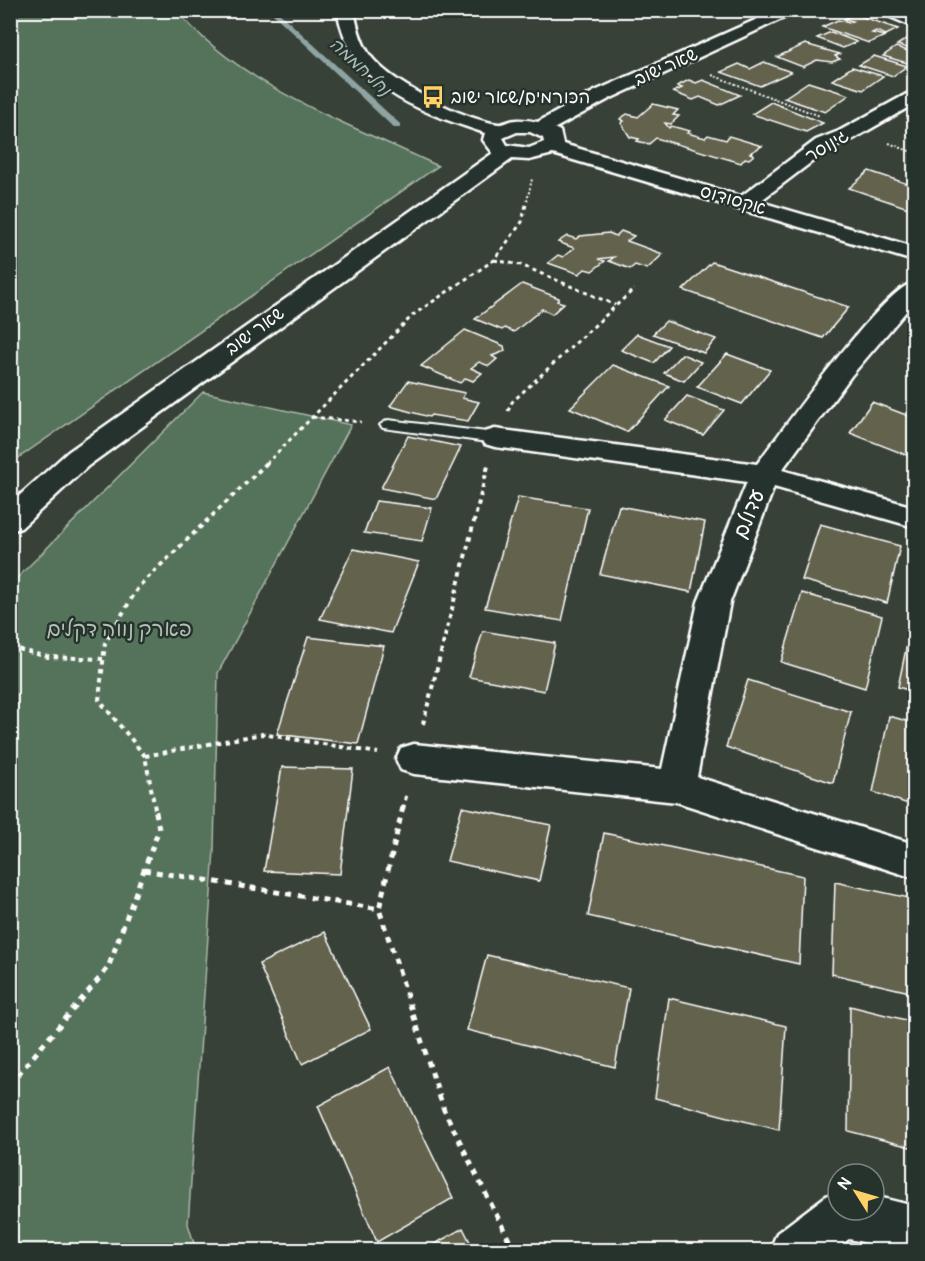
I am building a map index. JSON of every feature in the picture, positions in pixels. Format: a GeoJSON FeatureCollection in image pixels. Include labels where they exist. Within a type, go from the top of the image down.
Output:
{"type":"FeatureCollection","features":[{"type":"Feature","properties":{"kind":"street"},"geometry":{"type":"LineString","coordinates":[[345,10],[352,45],[388,83],[512,145]]}},
{"type":"Feature","properties":{"kind":"street","name":"שאר ישוב"},"geometry":{"type":"LineString","coordinates":[[10,521],[78,459],[512,145],[546,137],[602,95],[794,10]]}},
{"type":"Feature","properties":{"kind":"street"},"geometry":{"type":"LineString","coordinates":[[882,10],[915,22]]}},
{"type":"Feature","properties":{"kind":"street","name":"גינוסר"},"geometry":{"type":"LineString","coordinates":[[743,203],[823,144],[915,96]]}},
{"type":"Feature","properties":{"kind":"street","name":"אקסודוס"},"geometry":{"type":"LineString","coordinates":[[512,145],[514,126],[743,203],[915,254]]}},
{"type":"Feature","properties":{"kind":"street","name":"עדולם"},"geometry":{"type":"LineString","coordinates":[[677,786],[714,602],[764,475],[842,370],[884,319],[915,289]]}},
{"type":"Feature","properties":{"kind":"street"},"geometry":{"type":"LineString","coordinates":[[495,438],[764,475],[915,517]]}},
{"type":"Feature","properties":{"kind":"street"},"geometry":{"type":"LineString","coordinates":[[414,759],[677,786],[915,861]]}},
{"type":"Feature","properties":{"kind":"street"},"geometry":{"type":"LineString","coordinates":[[794,1251],[843,1213],[915,1230]]}},
{"type":"Feature","properties":{"kind":"lane"},"geometry":{"type":"LineString","coordinates":[[388,426],[495,438]]}},
{"type":"Feature","properties":{"kind":"path"},"geometry":{"type":"LineString","coordinates":[[678,62],[854,129]]}},
{"type":"Feature","properties":{"kind":"path"},"geometry":{"type":"LineString","coordinates":[[10,1084],[108,968],[159,829],[145,756],[99,700],[105,643],[139,586],[271,459],[413,315],[494,260],[522,222],[532,184],[512,145]]}},
{"type":"Feature","properties":{"kind":"path"},"geometry":{"type":"LineString","coordinates":[[494,260],[521,265],[615,305],[634,289]]}},
{"type":"Feature","properties":{"kind":"path"},"geometry":{"type":"LineString","coordinates":[[311,417],[388,426]]}},
{"type":"Feature","properties":{"kind":"path"},"geometry":{"type":"LineString","coordinates":[[10,646],[48,657],[103,659]]}},
{"type":"Feature","properties":{"kind":"path"},"geometry":{"type":"LineString","coordinates":[[145,756],[262,734],[414,759]]}},
{"type":"Feature","properties":{"kind":"path"},"geometry":{"type":"LineString","coordinates":[[144,870],[379,909]]}},
{"type":"Feature","properties":{"kind":"green space"},"geometry":{"type":"Polygon","coordinates":[[[11,10],[177,11],[203,38],[233,62],[265,83],[333,118],[438,166],[11,463],[11,10]]]}},
{"type":"Feature","properties":{"kind":"green space","name":"פארק נווה דקלים"},"geometry":{"type":"Polygon","coordinates":[[[203,392],[351,425],[218,673],[214,850],[188,1224],[196,1250],[11,1250],[11,584],[203,392]]]}},
{"type":"Feature","properties":{"kind":"building"},"geometry":{"type":"Polygon","coordinates":[[[854,14],[898,29],[886,35],[876,31],[872,33],[885,36],[869,43],[822,27],[838,20],[849,23],[853,21],[844,19],[854,14]]]}},
{"type":"Feature","properties":{"kind":"building"},"geometry":{"type":"Polygon","coordinates":[[[831,32],[857,42],[843,48],[817,38],[831,32]]]}},
{"type":"Feature","properties":{"kind":"building"},"geometry":{"type":"Polygon","coordinates":[[[911,36],[914,37],[914,50],[897,45],[911,36]]]}},
{"type":"Feature","properties":{"kind":"building"},"geometry":{"type":"Polygon","coordinates":[[[805,44],[840,54],[835,56],[840,59],[832,62],[817,60],[803,67],[777,57],[805,44]]]}},
{"type":"Feature","properties":{"kind":"building"},"geometry":{"type":"Polygon","coordinates":[[[896,47],[914,53],[914,65],[883,56],[896,47]]]}},
{"type":"Feature","properties":{"kind":"building"},"geometry":{"type":"Polygon","coordinates":[[[874,56],[907,66],[893,76],[859,65],[874,56]]]}},
{"type":"Feature","properties":{"kind":"building"},"geometry":{"type":"Polygon","coordinates":[[[764,62],[791,72],[760,86],[721,72],[739,64],[750,69],[764,62]]]}},
{"type":"Feature","properties":{"kind":"building"},"geometry":{"type":"Polygon","coordinates":[[[852,67],[883,76],[863,90],[832,80],[852,67]]]}},
{"type":"Feature","properties":{"kind":"building"},"geometry":{"type":"Polygon","coordinates":[[[689,80],[696,83],[703,80],[740,95],[719,105],[700,97],[693,100],[673,92],[682,88],[677,86],[689,80]]]}},
{"type":"Feature","properties":{"kind":"building"},"geometry":{"type":"Polygon","coordinates":[[[808,82],[849,95],[825,112],[784,98],[808,82]]]}},
{"type":"Feature","properties":{"kind":"building"},"geometry":{"type":"Polygon","coordinates":[[[771,102],[823,123],[806,132],[752,114],[771,102]]]}},
{"type":"Feature","properties":{"kind":"building"},"geometry":{"type":"Polygon","coordinates":[[[653,104],[678,110],[673,115],[679,116],[671,124],[665,123],[669,128],[671,126],[690,131],[687,133],[705,138],[708,135],[726,140],[729,136],[762,146],[750,153],[754,155],[749,159],[745,158],[741,163],[656,138],[649,144],[637,141],[639,139],[630,137],[621,123],[624,121],[620,119],[627,114],[638,117],[653,104]]]}},
{"type":"Feature","properties":{"kind":"building"},"geometry":{"type":"Polygon","coordinates":[[[869,171],[914,186],[914,210],[849,188],[869,171]]]}},
{"type":"Feature","properties":{"kind":"building"},"geometry":{"type":"Polygon","coordinates":[[[621,231],[634,236],[627,241],[663,254],[647,269],[635,265],[630,269],[609,261],[614,257],[598,259],[605,261],[592,271],[585,269],[579,274],[548,263],[558,255],[563,257],[574,248],[558,242],[567,236],[576,239],[580,236],[609,233],[616,236],[621,231]]]}},
{"type":"Feature","properties":{"kind":"building"},"geometry":{"type":"Polygon","coordinates":[[[712,262],[849,307],[823,338],[683,290],[712,262]]]}},
{"type":"Feature","properties":{"kind":"building"},"geometry":{"type":"Polygon","coordinates":[[[522,284],[559,298],[557,301],[564,303],[552,314],[542,309],[514,332],[505,328],[502,330],[475,319],[522,284]]]}},
{"type":"Feature","properties":{"kind":"building"},"geometry":{"type":"Polygon","coordinates":[[[666,321],[716,339],[704,353],[653,334],[666,321]]]}},
{"type":"Feature","properties":{"kind":"building"},"geometry":{"type":"Polygon","coordinates":[[[465,330],[504,346],[505,351],[492,356],[497,359],[489,366],[479,362],[471,368],[482,373],[473,381],[466,378],[460,383],[421,366],[465,330]]]}},
{"type":"Feature","properties":{"kind":"building"},"geometry":{"type":"Polygon","coordinates":[[[637,334],[669,346],[654,363],[621,350],[637,334]]]}},
{"type":"Feature","properties":{"kind":"building"},"geometry":{"type":"Polygon","coordinates":[[[682,354],[701,362],[684,381],[664,373],[682,354]]]}},
{"type":"Feature","properties":{"kind":"building"},"geometry":{"type":"Polygon","coordinates":[[[727,354],[770,370],[742,404],[697,387],[727,354]]]}},
{"type":"Feature","properties":{"kind":"building"},"geometry":{"type":"Polygon","coordinates":[[[613,365],[669,386],[627,432],[570,408],[613,365]]]}},
{"type":"Feature","properties":{"kind":"building"},"geometry":{"type":"Polygon","coordinates":[[[408,381],[465,393],[462,398],[479,402],[468,421],[431,415],[429,417],[390,406],[408,381]]]}},
{"type":"Feature","properties":{"kind":"building"},"geometry":{"type":"Polygon","coordinates":[[[687,396],[724,410],[703,435],[665,420],[687,396]]]}},
{"type":"Feature","properties":{"kind":"building"},"geometry":{"type":"Polygon","coordinates":[[[872,402],[914,418],[914,458],[850,433],[872,402]]]}},
{"type":"Feature","properties":{"kind":"building"},"geometry":{"type":"Polygon","coordinates":[[[408,436],[461,447],[436,499],[381,488],[408,436]]]}},
{"type":"Feature","properties":{"kind":"building"},"geometry":{"type":"Polygon","coordinates":[[[518,497],[588,508],[562,621],[485,608],[518,497]]]}},
{"type":"Feature","properties":{"kind":"building"},"geometry":{"type":"Polygon","coordinates":[[[376,501],[432,508],[422,541],[364,533],[376,501]]]}},
{"type":"Feature","properties":{"kind":"building"},"geometry":{"type":"Polygon","coordinates":[[[619,506],[705,522],[691,592],[600,574],[619,506]]]}},
{"type":"Feature","properties":{"kind":"building"},"geometry":{"type":"Polygon","coordinates":[[[820,524],[900,546],[887,603],[802,580],[820,524]]]}},
{"type":"Feature","properties":{"kind":"building"},"geometry":{"type":"Polygon","coordinates":[[[353,549],[419,562],[391,633],[320,619],[353,549]]]}},
{"type":"Feature","properties":{"kind":"building"},"geometry":{"type":"Polygon","coordinates":[[[802,593],[882,616],[865,688],[781,662],[802,593]]]}},
{"type":"Feature","properties":{"kind":"building"},"geometry":{"type":"Polygon","coordinates":[[[912,620],[914,620],[914,692],[898,687],[912,620]]]}},
{"type":"Feature","properties":{"kind":"building"},"geometry":{"type":"Polygon","coordinates":[[[483,631],[555,643],[544,691],[469,677],[483,631]]]}},
{"type":"Feature","properties":{"kind":"building"},"geometry":{"type":"Polygon","coordinates":[[[308,637],[384,646],[358,744],[277,734],[308,637]]]}},
{"type":"Feature","properties":{"kind":"building"},"geometry":{"type":"Polygon","coordinates":[[[748,680],[851,712],[833,783],[726,747],[748,680]]]}},
{"type":"Feature","properties":{"kind":"building"},"geometry":{"type":"Polygon","coordinates":[[[889,716],[914,723],[914,806],[873,792],[889,716]]]}},
{"type":"Feature","properties":{"kind":"building"},"geometry":{"type":"Polygon","coordinates":[[[282,767],[353,769],[340,874],[264,871],[282,767]]]}},
{"type":"Feature","properties":{"kind":"building"},"geometry":{"type":"Polygon","coordinates":[[[462,807],[551,825],[539,881],[447,861],[462,807]]]}},
{"type":"Feature","properties":{"kind":"building"},"geometry":{"type":"Polygon","coordinates":[[[604,833],[803,876],[799,964],[588,916],[604,833]]]}},
{"type":"Feature","properties":{"kind":"building"},"geometry":{"type":"Polygon","coordinates":[[[835,882],[914,899],[914,993],[832,974],[835,882]]]}},
{"type":"Feature","properties":{"kind":"building"},"geometry":{"type":"Polygon","coordinates":[[[325,932],[371,1029],[302,1064],[259,964],[325,932]]]}},
{"type":"Feature","properties":{"kind":"building"},"geometry":{"type":"Polygon","coordinates":[[[487,955],[629,988],[615,1067],[467,1030],[487,955]]]}},
{"type":"Feature","properties":{"kind":"building"},"geometry":{"type":"Polygon","coordinates":[[[669,998],[786,1026],[779,1130],[655,1098],[669,998]]]}},
{"type":"Feature","properties":{"kind":"building"},"geometry":{"type":"Polygon","coordinates":[[[850,1006],[914,1022],[914,1148],[848,1131],[850,1006]]]}},
{"type":"Feature","properties":{"kind":"building"},"geometry":{"type":"Polygon","coordinates":[[[390,1067],[453,1198],[377,1242],[318,1106],[390,1067]]]}},
{"type":"Feature","properties":{"kind":"building"},"geometry":{"type":"Polygon","coordinates":[[[463,1228],[474,1250],[424,1250],[463,1228]]]}},
{"type":"Feature","properties":{"kind":"waterway","name":"נחל חממה"},"geometry":{"type":"LineString","coordinates":[[272,10],[397,126]]}},
{"type":"Feature","properties":{"kind":"place","name":"הכורמים/שאר ישוב"},"geometry":{"type":"Point","coordinates":[433,97]}}]}
